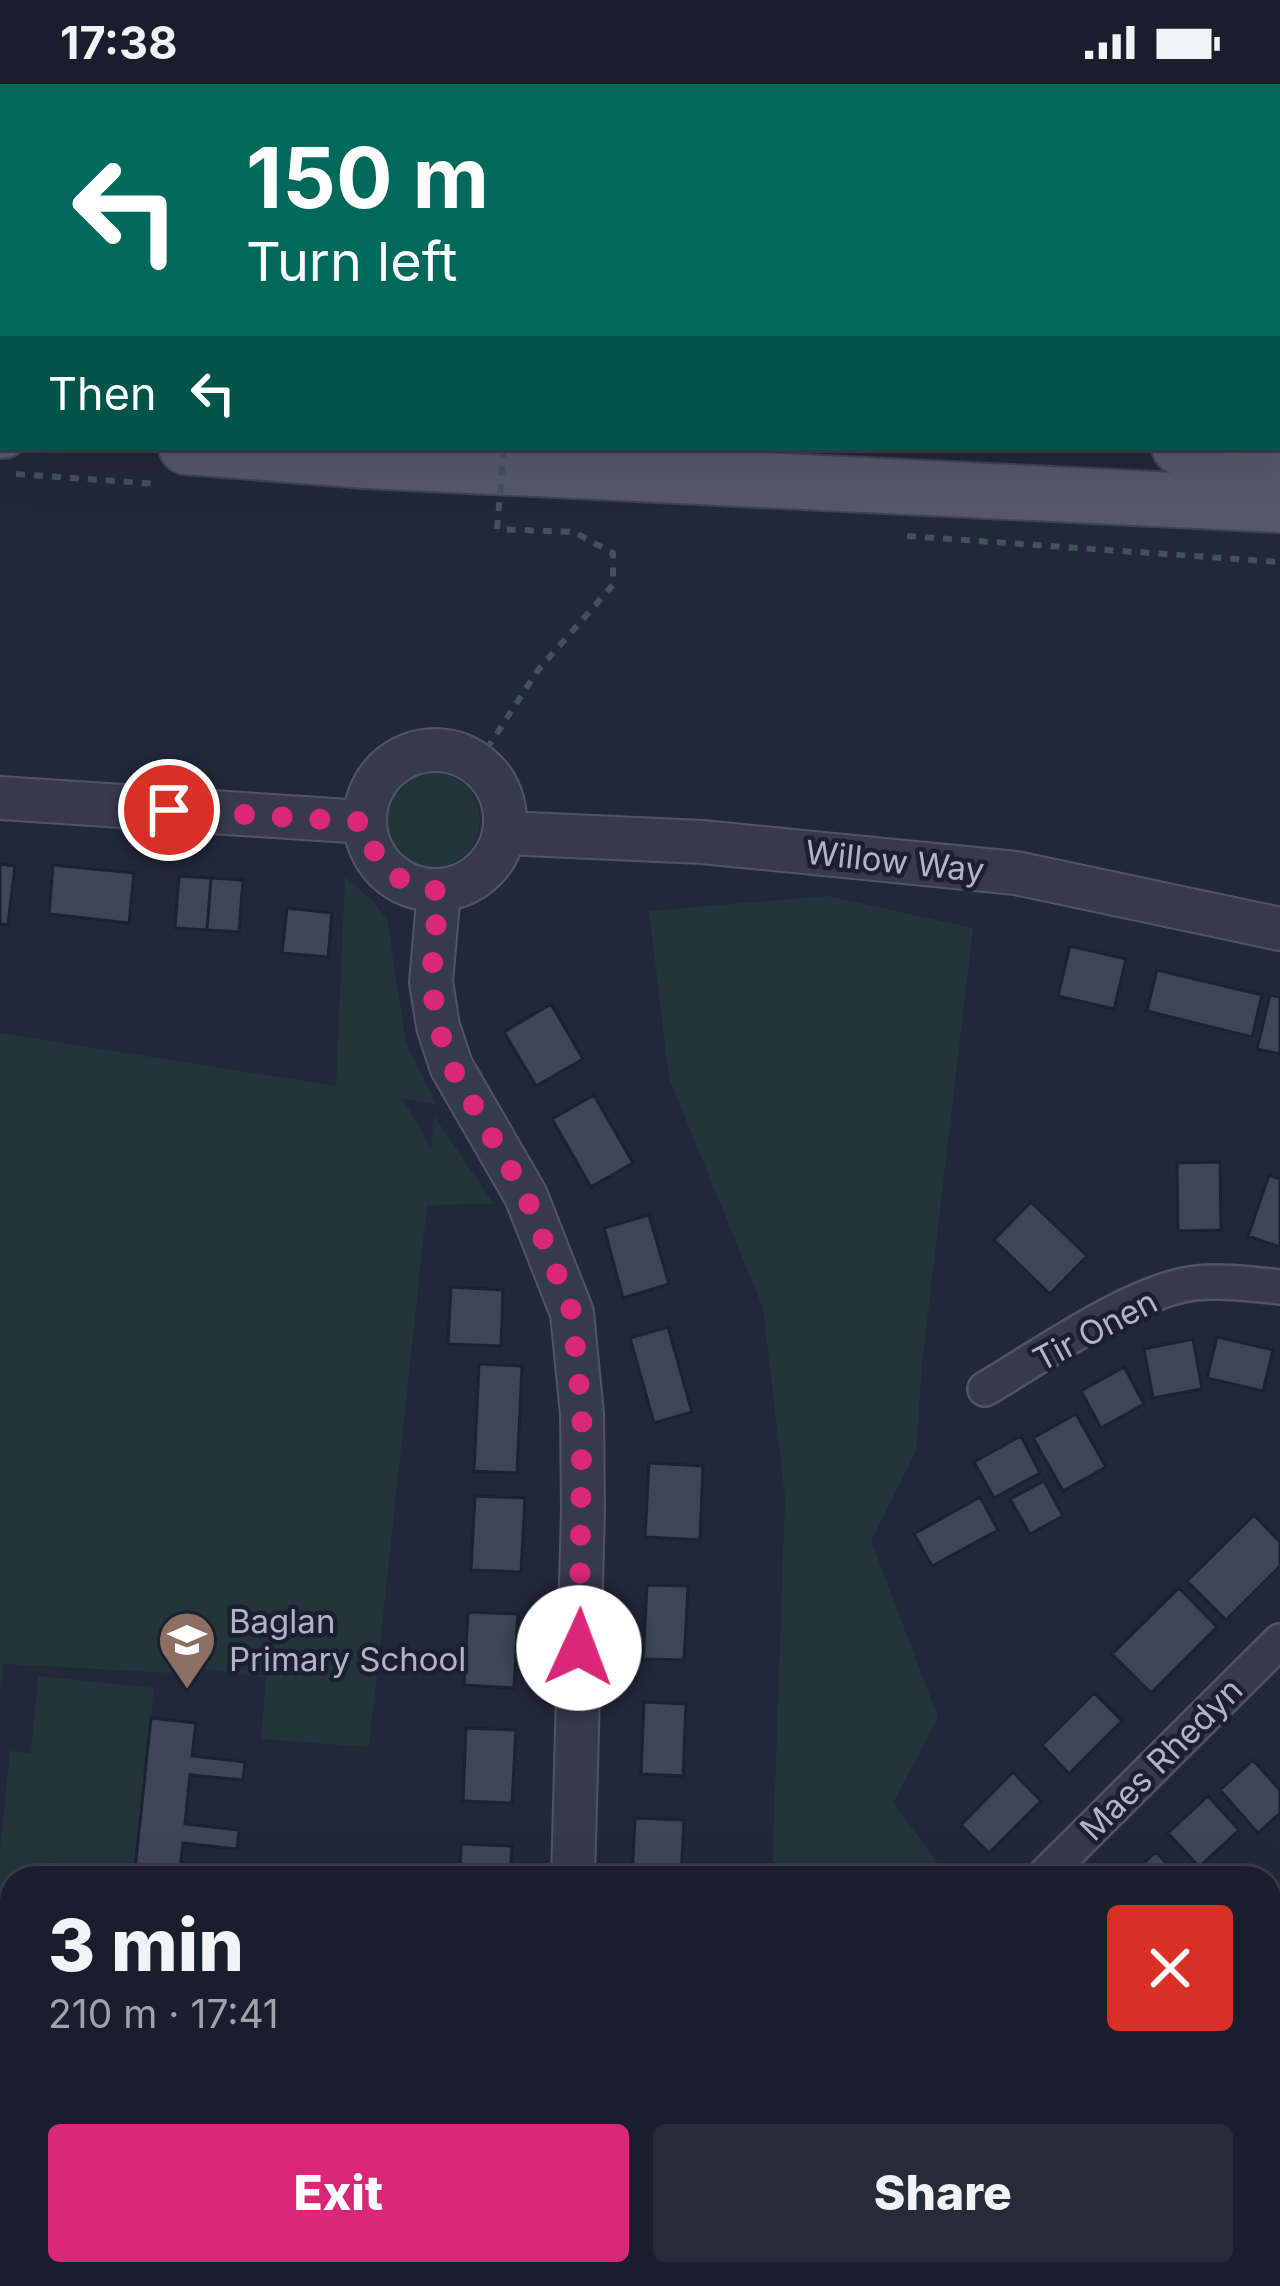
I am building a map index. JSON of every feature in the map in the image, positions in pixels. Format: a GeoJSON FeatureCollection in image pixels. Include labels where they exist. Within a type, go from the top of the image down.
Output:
{"type":"FeatureCollection","features":[{"type":"Feature","properties":{"kind":"main road"},"geometry":{"type":"LineString","coordinates":[[224,450],[1280,505]]}},
{"type":"Feature","properties":{"kind":"main road"},"geometry":{"type":"LineString","coordinates":[[1240,450],[1280,452]]}},
{"type":"Feature","properties":{"kind":"street"},"geometry":{"type":"LineString","coordinates":[[436,750],[477,764],[500,792],[505,809],[505,833],[482,873],[439,891],[417,888],[380,864],[369,844],[365,822],[368,800],[378,780],[413,753],[436,750]]}},
{"type":"Feature","properties":{"kind":"street"},"geometry":{"type":"LineString","coordinates":[[0,798],[365,822]]}},
{"type":"Feature","properties":{"kind":"street","name":"Willow Way"},"geometry":{"type":"LineString","coordinates":[[505,833],[702,842],[1016,873],[1280,929]]}},
{"type":"Feature","properties":{"kind":"street"},"geometry":{"type":"LineString","coordinates":[[439,891],[431,982],[438,1026],[451,1066],[526,1196],[572,1312],[582,1414],[584,1510],[573,1866]]}},
{"type":"Feature","properties":{"kind":"street","name":"Tir Onen"},"geometry":{"type":"LineString","coordinates":[[985,1389],[1135,1302],[1191,1283],[1280,1287]]}},
{"type":"Feature","properties":{"kind":"street","name":"Maes Rhedyn"},"geometry":{"type":"LineString","coordinates":[[1054,1866],[1280,1641]]}},
{"type":"Feature","properties":{"kind":"path"},"geometry":{"type":"LineString","coordinates":[[477,764],[538,670],[613,585],[613,553],[574,532],[497,529],[504,450]]}},
{"type":"Feature","properties":{"kind":"shaded area"},"geometry":{"type":"Polygon","coordinates":[[[433,773],[466,787],[480,820],[466,853],[433,867],[400,853],[386,820],[400,787],[433,773]]]}},
{"type":"Feature","properties":{"kind":"shaded area","name":"Baglan Primary School"},"geometry":{"type":"Polygon","coordinates":[[[345,877],[387,919],[406,1044],[436,1104],[403,1099],[431,1149],[434,1116],[494,1204],[427,1205],[369,1747],[261,1739],[266,1678],[192,1667],[191,1674],[4,1664],[0,1688],[0,1033],[336,1086],[345,877]]]}},
{"type":"Feature","properties":{"kind":"shaded area"},"geometry":{"type":"Polygon","coordinates":[[[828,896],[973,928],[916,1451],[871,1541],[938,1717],[893,1803],[940,1866],[772,1866],[785,1497],[763,1308],[669,1078],[649,911],[828,896]]]}},
{"type":"Feature","properties":{"kind":"shaded area"},"geometry":{"type":"Polygon","coordinates":[[[38,1676],[154,1688],[135,1866],[0,1866],[10,1751],[31,1753],[38,1676]]]}},
{"type":"Feature","properties":{"kind":"building"},"geometry":{"type":"Polygon","coordinates":[[[0,864],[15,866],[8,925],[0,924],[0,864]]]}},
{"type":"Feature","properties":{"kind":"building"},"geometry":{"type":"Polygon","coordinates":[[[53,865],[134,873],[129,923],[49,914],[53,865]]]}},
{"type":"Feature","properties":{"kind":"building"},"geometry":{"type":"Polygon","coordinates":[[[179,876],[211,878],[207,930],[175,928],[179,876]]]}},
{"type":"Feature","properties":{"kind":"building"},"geometry":{"type":"Polygon","coordinates":[[[211,878],[243,880],[239,932],[207,930],[211,878]]]}},
{"type":"Feature","properties":{"kind":"building"},"geometry":{"type":"Polygon","coordinates":[[[287,908],[332,913],[328,957],[282,953],[287,908]]]}},
{"type":"Feature","properties":{"kind":"building"},"geometry":{"type":"Polygon","coordinates":[[[1070,946],[1126,959],[1114,1009],[1058,996],[1070,946]]]}},
{"type":"Feature","properties":{"kind":"building"},"geometry":{"type":"Polygon","coordinates":[[[1157,970],[1262,995],[1252,1037],[1147,1011],[1157,970]]]}},
{"type":"Feature","properties":{"kind":"building"},"geometry":{"type":"Polygon","coordinates":[[[1270,995],[1280,997],[1280,1054],[1257,1049],[1270,995]]]}},
{"type":"Feature","properties":{"kind":"building"},"geometry":{"type":"Polygon","coordinates":[[[551,1004],[583,1059],[536,1086],[504,1032],[551,1004]]]}},
{"type":"Feature","properties":{"kind":"building"},"geometry":{"type":"Polygon","coordinates":[[[594,1095],[633,1163],[591,1187],[552,1119],[594,1095]]]}},
{"type":"Feature","properties":{"kind":"building"},"geometry":{"type":"Polygon","coordinates":[[[1220,1162],[1221,1230],[1178,1231],[1177,1163],[1220,1162]]]}},
{"type":"Feature","properties":{"kind":"building"},"geometry":{"type":"Polygon","coordinates":[[[1269,1175],[1280,1179],[1280,1247],[1248,1236],[1269,1175]]]}},
{"type":"Feature","properties":{"kind":"building"},"geometry":{"type":"Polygon","coordinates":[[[1031,1202],[1087,1256],[1050,1294],[994,1240],[1031,1202]]]}},
{"type":"Feature","properties":{"kind":"building"},"geometry":{"type":"Polygon","coordinates":[[[649,1215],[669,1284],[623,1298],[604,1228],[649,1215]]]}},
{"type":"Feature","properties":{"kind":"building"},"geometry":{"type":"Polygon","coordinates":[[[451,1287],[503,1290],[501,1346],[448,1344],[451,1287]]]}},
{"type":"Feature","properties":{"kind":"building"},"geometry":{"type":"Polygon","coordinates":[[[668,1327],[692,1412],[654,1423],[630,1338],[668,1327]]]}},
{"type":"Feature","properties":{"kind":"building"},"geometry":{"type":"Polygon","coordinates":[[[1217,1337],[1273,1350],[1263,1391],[1207,1378],[1217,1337]]]}},
{"type":"Feature","properties":{"kind":"building"},"geometry":{"type":"Polygon","coordinates":[[[1193,1339],[1202,1389],[1153,1398],[1144,1349],[1193,1339]]]}},
{"type":"Feature","properties":{"kind":"building"},"geometry":{"type":"Polygon","coordinates":[[[479,1364],[522,1366],[517,1473],[474,1471],[479,1364]]]}},
{"type":"Feature","properties":{"kind":"building"},"geometry":{"type":"Polygon","coordinates":[[[1124,1367],[1144,1404],[1101,1428],[1081,1391],[1124,1367]]]}},
{"type":"Feature","properties":{"kind":"building"},"geometry":{"type":"Polygon","coordinates":[[[1076,1414],[1106,1467],[1063,1491],[1033,1438],[1076,1414]]]}},
{"type":"Feature","properties":{"kind":"building"},"geometry":{"type":"Polygon","coordinates":[[[1021,1436],[1040,1473],[994,1498],[974,1462],[1021,1436]]]}},
{"type":"Feature","properties":{"kind":"building"},"geometry":{"type":"Polygon","coordinates":[[[649,1463],[703,1466],[700,1540],[645,1537],[649,1463]]]}},
{"type":"Feature","properties":{"kind":"building"},"geometry":{"type":"Polygon","coordinates":[[[1044,1481],[1063,1516],[1030,1534],[1010,1499],[1044,1481]]]}},
{"type":"Feature","properties":{"kind":"building"},"geometry":{"type":"Polygon","coordinates":[[[475,1496],[525,1498],[521,1572],[471,1570],[475,1496]]]}},
{"type":"Feature","properties":{"kind":"building"},"geometry":{"type":"Polygon","coordinates":[[[980,1497],[998,1530],[932,1566],[914,1534],[980,1497]]]}},
{"type":"Feature","properties":{"kind":"building"},"geometry":{"type":"Polygon","coordinates":[[[1254,1515],[1280,1542],[1280,1566],[1226,1620],[1187,1581],[1254,1515]]]}},
{"type":"Feature","properties":{"kind":"building"},"geometry":{"type":"Polygon","coordinates":[[[647,1585],[688,1586],[684,1660],[643,1659],[647,1585]]]}},
{"type":"Feature","properties":{"kind":"building"},"geometry":{"type":"Polygon","coordinates":[[[1179,1588],[1217,1627],[1151,1693],[1112,1654],[1179,1588]]]}},
{"type":"Feature","properties":{"kind":"building"},"geometry":{"type":"Polygon","coordinates":[[[468,1612],[518,1614],[514,1688],[464,1685],[468,1612]]]}},
{"type":"Feature","properties":{"kind":"building"},"geometry":{"type":"Polygon","coordinates":[[[1094,1693],[1122,1721],[1069,1774],[1042,1745],[1094,1693]]]}},
{"type":"Feature","properties":{"kind":"building"},"geometry":{"type":"Polygon","coordinates":[[[644,1702],[686,1704],[683,1776],[641,1774],[644,1702]]]}},
{"type":"Feature","properties":{"kind":"building"},"geometry":{"type":"Polygon","coordinates":[[[151,1718],[196,1723],[192,1756],[245,1762],[243,1780],[190,1775],[185,1824],[239,1830],[237,1849],[183,1843],[180,1866],[135,1866],[151,1718]]]}},
{"type":"Feature","properties":{"kind":"building"},"geometry":{"type":"Polygon","coordinates":[[[466,1728],[516,1730],[512,1803],[463,1801],[466,1728]]]}},
{"type":"Feature","properties":{"kind":"building"},"geometry":{"type":"Polygon","coordinates":[[[1253,1760],[1280,1790],[1280,1813],[1258,1833],[1220,1790],[1253,1760]]]}},
{"type":"Feature","properties":{"kind":"building"},"geometry":{"type":"Polygon","coordinates":[[[1013,1772],[1041,1801],[989,1853],[961,1825],[1013,1772]]]}},
{"type":"Feature","properties":{"kind":"building"},"geometry":{"type":"Polygon","coordinates":[[[1208,1796],[1239,1830],[1200,1866],[1168,1833],[1208,1796]]]}},
{"type":"Feature","properties":{"kind":"building"},"geometry":{"type":"Polygon","coordinates":[[[635,1818],[684,1820],[682,1866],[633,1866],[635,1818]]]}},
{"type":"Feature","properties":{"kind":"building"},"geometry":{"type":"Polygon","coordinates":[[[461,1844],[512,1846],[511,1866],[460,1866],[461,1844]]]}},
{"type":"Feature","properties":{"kind":"building"},"geometry":{"type":"Polygon","coordinates":[[[1156,1852],[1169,1866],[1140,1866],[1156,1852]]]}},
{"type":"Feature","properties":{"kind":"place","name":"Baglan Primary School"},"geometry":{"type":"Point","coordinates":[187,1691]}},
{"type":"Feature","properties":{"kind":"route"},"geometry":{"type":"LineString","coordinates":[[169,810],[365,822],[369,844],[380,864],[417,888],[439,891],[431,982],[438,1026],[451,1066],[526,1196],[572,1312],[582,1414],[584,1510],[579,1648]]}}]}
